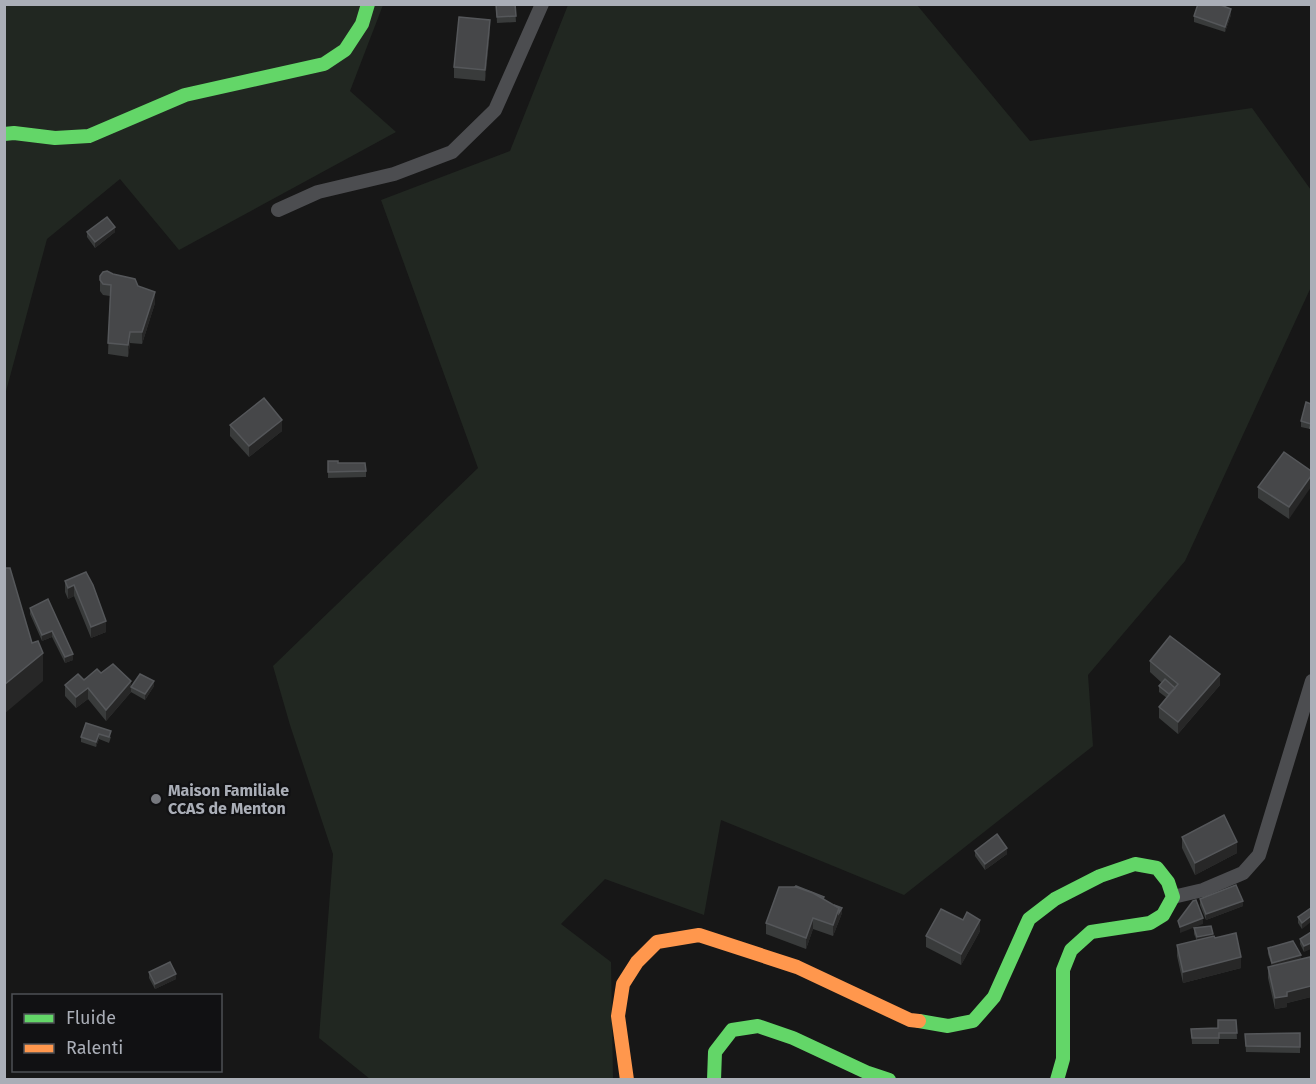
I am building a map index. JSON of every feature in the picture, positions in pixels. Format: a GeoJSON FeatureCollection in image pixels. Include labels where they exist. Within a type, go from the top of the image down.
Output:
{"type":"FeatureCollection","features":[{"type":"Feature","properties":{"kind":"street"},"geometry":{"type":"LineString","coordinates":[[4,134],[55,138],[89,136],[185,95],[324,64],[345,50],[362,24],[368,4]]}},
{"type":"Feature","properties":{"kind":"street"},"geometry":{"type":"LineString","coordinates":[[627,1080],[618,1016],[623,984],[637,962],[657,942],[699,935],[797,967],[910,1020],[948,1026],[973,1021],[994,997],[1029,920],[1055,899],[1100,876],[1135,864],[1157,868],[1168,882],[1173,897],[1163,915],[1150,923],[1091,932],[1071,950],[1062,970],[1063,1059],[1057,1080]]}},
{"type":"Feature","properties":{"kind":"street"},"geometry":{"type":"LineString","coordinates":[[714,1080],[715,1052],[732,1030],[758,1026],[793,1038],[868,1073],[889,1080]]}},
{"type":"Feature","properties":{"kind":"lane"},"geometry":{"type":"LineString","coordinates":[[278,210],[318,192],[394,174],[452,152],[495,110],[542,4]]}},
{"type":"Feature","properties":{"kind":"lane"},"geometry":{"type":"LineString","coordinates":[[1173,897],[1203,890],[1243,873],[1259,855],[1311,681]]}},
{"type":"Feature","properties":{"kind":"shaded area"},"geometry":{"type":"Polygon","coordinates":[[[5,5],[383,5],[350,91],[396,132],[179,250],[120,179],[47,239],[5,395],[5,5]]]}},
{"type":"Feature","properties":{"kind":"shaded area"},"geometry":{"type":"Polygon","coordinates":[[[568,5],[917,5],[1030,141],[1252,108],[1311,190],[1311,287],[1185,561],[1088,675],[1093,746],[904,895],[721,820],[704,915],[605,879],[561,924],[611,962],[613,1079],[370,1079],[319,1038],[333,854],[273,666],[478,468],[381,200],[510,151],[568,5]]]}},
{"type":"Feature","properties":{"kind":"building"},"geometry":{"type":"Polygon","coordinates":[[[496,4],[515,4],[516,16],[497,17],[496,4]]]}},
{"type":"Feature","properties":{"kind":"building"},"geometry":{"type":"Polygon","coordinates":[[[1198,4],[1218,4],[1231,9],[1225,27],[1194,16],[1198,4]]]}},
{"type":"Feature","properties":{"kind":"building"},"geometry":{"type":"Polygon","coordinates":[[[459,17],[490,20],[485,70],[454,67],[459,17]]]}},
{"type":"Feature","properties":{"kind":"building"},"geometry":{"type":"Polygon","coordinates":[[[107,217],[115,227],[95,242],[87,232],[107,217]]]}},
{"type":"Feature","properties":{"kind":"building"},"geometry":{"type":"Polygon","coordinates":[[[107,271],[135,279],[138,286],[155,292],[142,332],[130,332],[128,345],[108,343],[111,285],[103,284],[100,280],[103,272],[107,271]]]}},
{"type":"Feature","properties":{"kind":"building"},"geometry":{"type":"Polygon","coordinates":[[[264,398],[282,420],[249,446],[230,425],[264,398]]]}},
{"type":"Feature","properties":{"kind":"building"},"geometry":{"type":"Polygon","coordinates":[[[1306,402],[1311,404],[1311,424],[1301,421],[1306,402]]]}},
{"type":"Feature","properties":{"kind":"building"},"geometry":{"type":"Polygon","coordinates":[[[1284,452],[1311,471],[1311,476],[1289,507],[1258,487],[1284,452]]]}},
{"type":"Feature","properties":{"kind":"building"},"geometry":{"type":"Polygon","coordinates":[[[328,461],[365,463],[366,471],[328,472],[328,461]]]}},
{"type":"Feature","properties":{"kind":"building"},"geometry":{"type":"Polygon","coordinates":[[[4,568],[10,568],[32,643],[38,641],[43,653],[4,685],[4,568]]]}},
{"type":"Feature","properties":{"kind":"building"},"geometry":{"type":"Polygon","coordinates":[[[86,572],[106,621],[91,627],[74,585],[68,588],[65,581],[86,572]]]}},
{"type":"Feature","properties":{"kind":"building"},"geometry":{"type":"Polygon","coordinates":[[[48,599],[73,654],[65,657],[52,631],[42,635],[30,608],[48,599]]]}},
{"type":"Feature","properties":{"kind":"building"},"geometry":{"type":"Polygon","coordinates":[[[1170,636],[1220,674],[1178,722],[1159,707],[1178,684],[1150,661],[1170,636]]]}},
{"type":"Feature","properties":{"kind":"building"},"geometry":{"type":"Polygon","coordinates":[[[113,664],[131,681],[106,710],[88,688],[76,697],[65,685],[78,674],[84,680],[97,669],[101,673],[113,664]]]}},
{"type":"Feature","properties":{"kind":"building"},"geometry":{"type":"Polygon","coordinates":[[[140,674],[154,681],[145,694],[131,687],[140,674]]]}},
{"type":"Feature","properties":{"kind":"building"},"geometry":{"type":"Polygon","coordinates":[[[1165,679],[1175,688],[1169,694],[1159,686],[1165,679]]]}},
{"type":"Feature","properties":{"kind":"building"},"geometry":{"type":"Polygon","coordinates":[[[86,723],[111,731],[109,737],[99,734],[96,742],[81,737],[86,723]]]}},
{"type":"Feature","properties":{"kind":"building"},"geometry":{"type":"Polygon","coordinates":[[[1224,815],[1237,842],[1195,863],[1182,837],[1224,815]]]}},
{"type":"Feature","properties":{"kind":"building"},"geometry":{"type":"Polygon","coordinates":[[[997,834],[1007,848],[985,864],[975,851],[997,834]]]}},
{"type":"Feature","properties":{"kind":"building"},"geometry":{"type":"Polygon","coordinates":[[[1236,885],[1243,901],[1206,914],[1200,899],[1236,885]]]}},
{"type":"Feature","properties":{"kind":"building"},"geometry":{"type":"Polygon","coordinates":[[[796,886],[824,897],[823,899],[796,886]]]}},
{"type":"Feature","properties":{"kind":"building"},"geometry":{"type":"Polygon","coordinates":[[[779,887],[796,887],[813,893],[839,908],[833,925],[813,918],[806,938],[766,923],[779,887]]]}},
{"type":"Feature","properties":{"kind":"building"},"geometry":{"type":"Polygon","coordinates":[[[1196,900],[1203,918],[1180,927],[1178,921],[1196,900]]]}},
{"type":"Feature","properties":{"kind":"building"},"geometry":{"type":"Polygon","coordinates":[[[1311,908],[1311,916],[1302,923],[1298,917],[1311,908]]]}},
{"type":"Feature","properties":{"kind":"building"},"geometry":{"type":"Polygon","coordinates":[[[941,909],[963,920],[967,912],[980,920],[961,954],[926,936],[941,909]]]}},
{"type":"Feature","properties":{"kind":"building"},"geometry":{"type":"Polygon","coordinates":[[[1211,926],[1213,934],[1197,937],[1194,928],[1211,926]]]}},
{"type":"Feature","properties":{"kind":"building"},"geometry":{"type":"Polygon","coordinates":[[[1311,932],[1311,943],[1304,946],[1300,939],[1311,932]]]}},
{"type":"Feature","properties":{"kind":"building"},"geometry":{"type":"Polygon","coordinates":[[[1236,933],[1241,957],[1183,972],[1177,945],[1236,933]]]}},
{"type":"Feature","properties":{"kind":"building"},"geometry":{"type":"Polygon","coordinates":[[[1293,941],[1301,955],[1272,963],[1268,948],[1293,941]]]}},
{"type":"Feature","properties":{"kind":"building"},"geometry":{"type":"Polygon","coordinates":[[[1310,957],[1311,986],[1287,992],[1287,996],[1275,998],[1268,967],[1310,957]]]}},
{"type":"Feature","properties":{"kind":"building"},"geometry":{"type":"Polygon","coordinates":[[[170,962],[176,974],[155,984],[149,972],[170,962]]]}},
{"type":"Feature","properties":{"kind":"building"},"geometry":{"type":"Polygon","coordinates":[[[1218,1020],[1236,1020],[1237,1033],[1219,1033],[1219,1038],[1192,1038],[1191,1029],[1218,1028],[1218,1020]]]}},
{"type":"Feature","properties":{"kind":"building"},"geometry":{"type":"Polygon","coordinates":[[[1300,1033],[1300,1047],[1246,1046],[1245,1034],[1300,1033]]]}},
{"type":"Feature","properties":{"kind":"traffic: fast"},"geometry":{"type":"LineString","coordinates":[[4,134],[55,138],[89,136],[185,95],[324,64],[345,50],[362,24],[368,4]]}},
{"type":"Feature","properties":{"kind":"traffic: fast"},"geometry":{"type":"LineString","coordinates":[[919,1021],[948,1026],[973,1021],[994,997],[1029,919],[1055,899],[1100,876],[1135,864],[1157,868],[1168,882],[1173,897],[1163,915],[1150,923],[1091,932],[1071,950],[1063,970],[1063,1059],[1057,1080]]}},
{"type":"Feature","properties":{"kind":"traffic: fast"},"geometry":{"type":"LineString","coordinates":[[714,1080],[715,1052],[732,1030],[758,1026],[793,1038],[868,1073],[889,1080]]}},
{"type":"Feature","properties":{"kind":"traffic: slow"},"geometry":{"type":"LineString","coordinates":[[627,1080],[618,1016],[623,984],[637,962],[657,942],[699,935],[797,967],[910,1020],[919,1021]]}},
{"type":"Feature","properties":{"kind":"place","name":"Maison Familiale CCAS de Menton"},"geometry":{"type":"Point","coordinates":[156,799]}}]}
